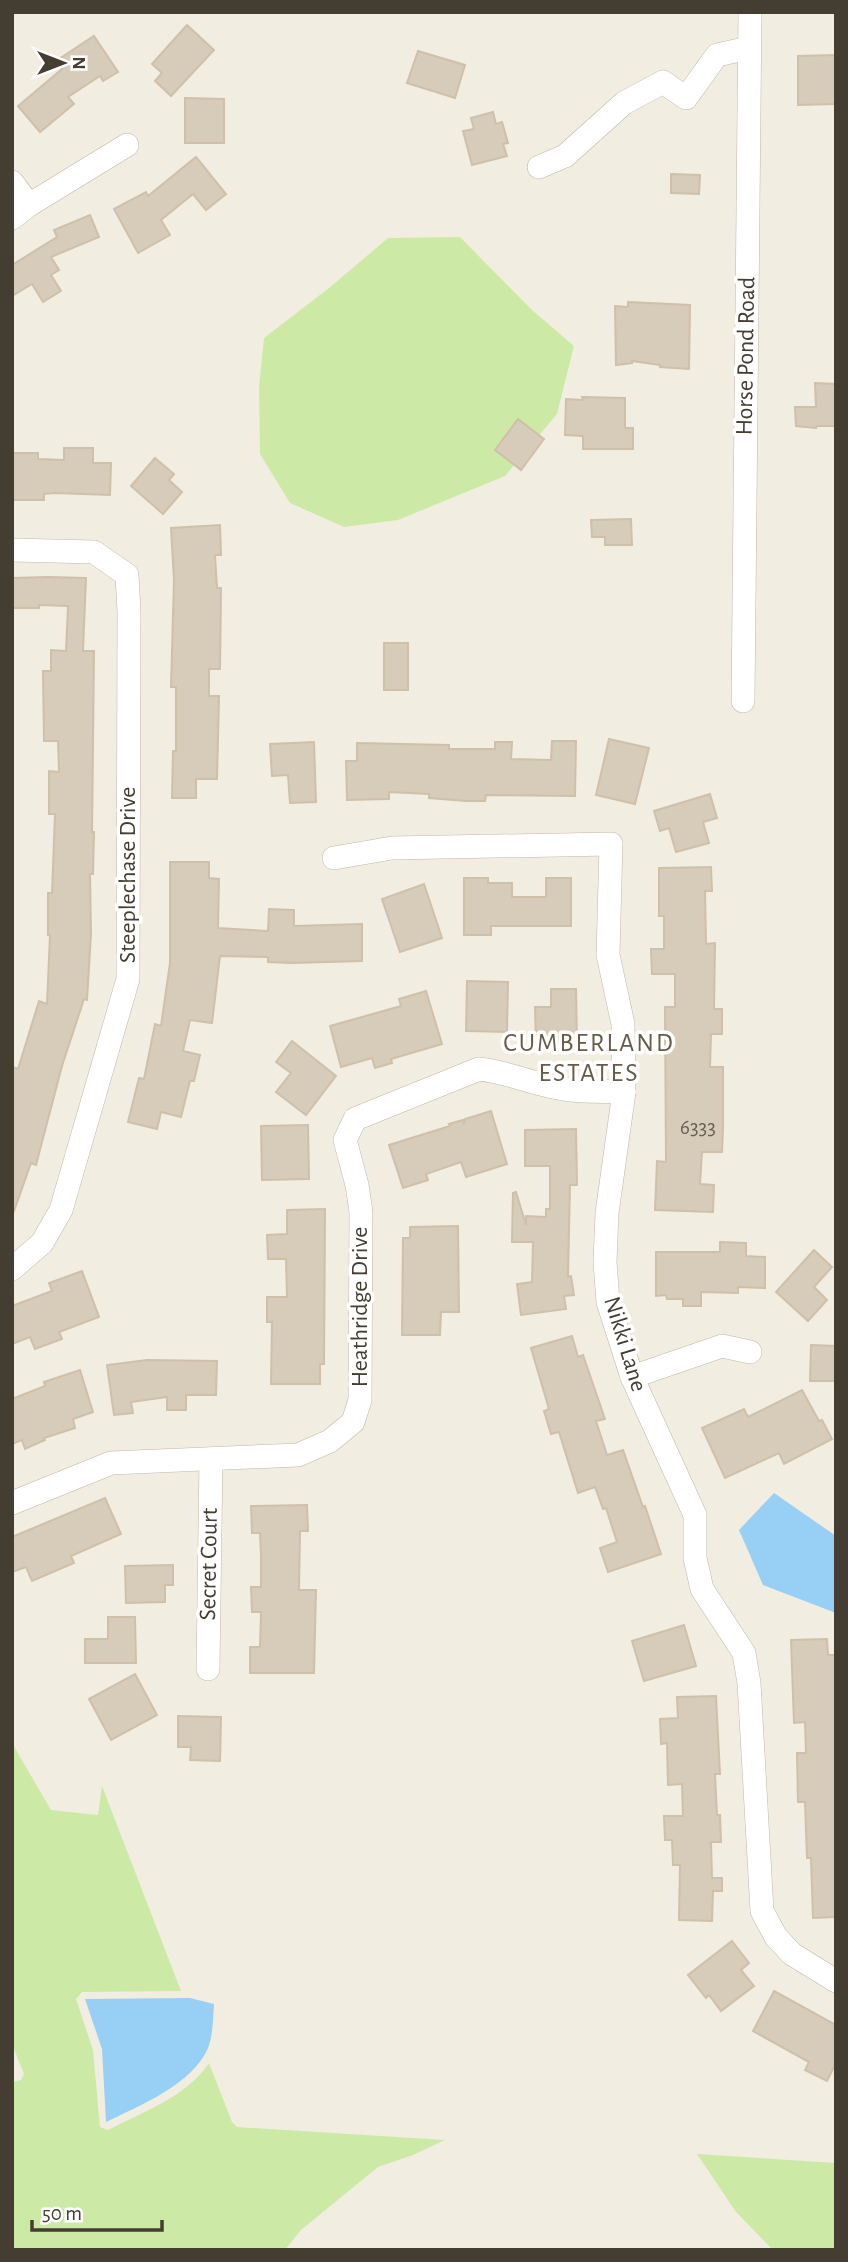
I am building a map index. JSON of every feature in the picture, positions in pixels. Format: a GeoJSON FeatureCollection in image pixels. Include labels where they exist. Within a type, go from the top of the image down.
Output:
{"type":"FeatureCollection","features":[{"type":"Feature","properties":{"kind":"street","name":"Horse Pond Road"},"geometry":{"type":"LineString","coordinates":[[743,701],[750,12]]}},
{"type":"Feature","properties":{"kind":"street"},"geometry":{"type":"LineString","coordinates":[[540,167],[565,156],[624,103],[643,92],[663,82],[686,98],[717,55],[749,48]]}},
{"type":"Feature","properties":{"kind":"street"},"geometry":{"type":"LineString","coordinates":[[12,182],[20,212],[127,145]]}},
{"type":"Feature","properties":{"kind":"street","name":"Steeplechase Drive"},"geometry":{"type":"LineString","coordinates":[[12,550],[94,552],[127,575],[130,612],[128,979],[61,1210],[42,1243],[12,1269]]}},
{"type":"Feature","properties":{"kind":"street","name":"Nikki Lane"},"geometry":{"type":"LineString","coordinates":[[334,858],[391,848],[611,844],[608,955],[623,1024],[624,1092],[607,1213],[605,1262],[608,1302],[632,1377],[695,1515],[695,1558],[702,1589],[744,1653],[749,1683],[762,1911],[776,1937],[792,1954],[836,1981]]}},
{"type":"Feature","properties":{"kind":"street","name":"Heathridge Drive"},"geometry":{"type":"LineString","coordinates":[[12,1503],[111,1463],[298,1455],[330,1441],[353,1422],[360,1400],[361,1212],[345,1140],[355,1119],[479,1069],[500,1071],[521,1080],[565,1089],[624,1092]]}},
{"type":"Feature","properties":{"kind":"street"},"geometry":{"type":"LineString","coordinates":[[632,1377],[722,1346],[750,1352]]}},
{"type":"Feature","properties":{"kind":"street","name":"Secret Court"},"geometry":{"type":"LineString","coordinates":[[208,1669],[211,1459]]}},
{"type":"Feature","properties":{"kind":"green space"},"geometry":{"type":"Polygon","coordinates":[[[460,237],[532,310],[574,346],[557,414],[505,476],[398,520],[344,527],[290,503],[260,454],[259,387],[264,338],[388,238],[460,237]]]}},
{"type":"Feature","properties":{"kind":"green space"},"geometry":{"type":"Polygon","coordinates":[[[12,1743],[51,1810],[98,1815],[102,1786],[181,1991],[82,1992],[76,1999],[93,2050],[100,2127],[108,2130],[163,2102],[188,2085],[209,2063],[232,2122],[237,2127],[445,2140],[378,2167],[301,2230],[285,2250],[12,2250],[12,2082],[21,2080],[24,2074],[12,2044],[12,1743]]]}},
{"type":"Feature","properties":{"kind":"green space"},"geometry":{"type":"Polygon","coordinates":[[[697,2154],[836,2163],[836,2250],[773,2250],[736,2212],[697,2154]]]}},
{"type":"Feature","properties":{"kind":"water"},"geometry":{"type":"Polygon","coordinates":[[[774,1493],[836,1536],[836,1613],[763,1585],[739,1530],[774,1493]]]}},
{"type":"Feature","properties":{"kind":"water"},"geometry":{"type":"Polygon","coordinates":[[[190,1998],[214,2004],[211,2038],[201,2061],[190,2073],[164,2092],[106,2122],[102,2049],[85,1999],[190,1998]]]}},
{"type":"Feature","properties":{"kind":"building"},"geometry":{"type":"Polygon","coordinates":[[[187,25],[214,50],[171,96],[155,81],[162,73],[152,64],[187,25]]]}},
{"type":"Feature","properties":{"kind":"building"},"geometry":{"type":"Polygon","coordinates":[[[94,36],[118,72],[103,81],[100,76],[68,97],[74,104],[40,132],[18,106],[62,69],[56,61],[94,36]]]}},
{"type":"Feature","properties":{"kind":"building"},"geometry":{"type":"Polygon","coordinates":[[[418,51],[465,65],[455,98],[407,83],[418,51]]]}},
{"type":"Feature","properties":{"kind":"building"},"geometry":{"type":"Polygon","coordinates":[[[836,55],[836,104],[798,105],[798,56],[836,55]]]}},
{"type":"Feature","properties":{"kind":"building"},"geometry":{"type":"Polygon","coordinates":[[[185,98],[224,99],[224,143],[185,143],[185,98]]]}},
{"type":"Feature","properties":{"kind":"building"},"geometry":{"type":"Polygon","coordinates":[[[493,112],[496,124],[502,122],[508,143],[503,144],[507,156],[472,165],[463,131],[474,129],[471,118],[493,112]]]}},
{"type":"Feature","properties":{"kind":"building"},"geometry":{"type":"Polygon","coordinates":[[[196,157],[226,194],[206,210],[193,194],[161,220],[170,235],[138,253],[114,209],[146,192],[148,196],[196,157]]]}},
{"type":"Feature","properties":{"kind":"building"},"geometry":{"type":"Polygon","coordinates":[[[671,174],[700,175],[699,194],[671,193],[671,174]]]}},
{"type":"Feature","properties":{"kind":"building"},"geometry":{"type":"Polygon","coordinates":[[[90,215],[99,237],[51,257],[59,270],[51,275],[61,291],[43,302],[32,284],[12,296],[12,265],[57,237],[54,230],[90,215]]]}},
{"type":"Feature","properties":{"kind":"building"},"geometry":{"type":"Polygon","coordinates":[[[628,302],[690,305],[689,369],[632,361],[616,365],[615,306],[628,307],[628,302]]]}},
{"type":"Feature","properties":{"kind":"building"},"geometry":{"type":"Polygon","coordinates":[[[815,383],[836,384],[836,426],[796,426],[795,407],[816,407],[815,383]]]}},
{"type":"Feature","properties":{"kind":"building"},"geometry":{"type":"Polygon","coordinates":[[[582,397],[625,398],[625,428],[633,428],[633,449],[583,449],[583,436],[565,435],[566,399],[583,400],[582,397]]]}},
{"type":"Feature","properties":{"kind":"building"},"geometry":{"type":"Polygon","coordinates":[[[518,419],[544,439],[521,470],[495,450],[518,419]]]}},
{"type":"Feature","properties":{"kind":"building"},"geometry":{"type":"Polygon","coordinates":[[[64,448],[93,448],[93,463],[111,463],[110,495],[54,493],[44,494],[44,500],[12,500],[12,453],[38,453],[38,459],[64,460],[64,448]]]}},
{"type":"Feature","properties":{"kind":"building"},"geometry":{"type":"Polygon","coordinates":[[[155,458],[174,474],[169,480],[182,492],[163,514],[131,486],[155,458]]]}},
{"type":"Feature","properties":{"kind":"building"},"geometry":{"type":"Polygon","coordinates":[[[631,519],[632,545],[605,545],[605,537],[592,537],[591,520],[631,519]]]}},
{"type":"Feature","properties":{"kind":"building"},"geometry":{"type":"Polygon","coordinates":[[[220,525],[221,555],[215,555],[217,588],[221,588],[220,669],[209,669],[209,696],[219,696],[217,779],[196,779],[196,798],[172,798],[173,751],[176,751],[176,687],[171,687],[174,580],[171,528],[220,525]]]}},
{"type":"Feature","properties":{"kind":"building"},"geometry":{"type":"Polygon","coordinates":[[[12,578],[86,578],[83,651],[94,651],[91,934],[87,1000],[84,999],[62,1066],[36,1165],[31,1163],[14,1211],[12,1067],[18,1069],[39,1001],[47,1004],[50,935],[48,893],[52,893],[55,814],[49,814],[49,771],[59,772],[58,741],[44,741],[43,671],[51,671],[51,650],[66,651],[68,606],[12,608],[12,578]]]}},
{"type":"Feature","properties":{"kind":"building"},"geometry":{"type":"Polygon","coordinates":[[[384,643],[408,643],[408,690],[384,690],[384,643]]]}},
{"type":"Feature","properties":{"kind":"building"},"geometry":{"type":"Polygon","coordinates":[[[609,739],[649,748],[635,804],[596,795],[609,739]]]}},
{"type":"Feature","properties":{"kind":"building"},"geometry":{"type":"Polygon","coordinates":[[[552,741],[576,741],[575,796],[486,795],[485,801],[466,801],[429,798],[429,794],[389,792],[389,799],[347,800],[346,761],[357,761],[357,743],[495,749],[495,742],[512,742],[511,759],[551,760],[552,741]]]}},
{"type":"Feature","properties":{"kind":"building"},"geometry":{"type":"Polygon","coordinates":[[[314,742],[316,802],[290,803],[288,775],[272,776],[270,744],[314,742]]]}},
{"type":"Feature","properties":{"kind":"building"},"geometry":{"type":"Polygon","coordinates":[[[710,794],[717,818],[703,822],[709,843],[676,852],[669,828],[660,831],[654,811],[710,794]]]}},
{"type":"Feature","properties":{"kind":"building"},"geometry":{"type":"Polygon","coordinates":[[[170,862],[209,862],[209,878],[219,879],[218,928],[268,931],[269,909],[294,910],[294,926],[362,924],[362,961],[292,963],[268,962],[268,957],[220,956],[212,1023],[190,1020],[183,1051],[200,1055],[181,1117],[161,1112],[157,1129],[128,1122],[139,1078],[144,1079],[155,1024],[161,1026],[170,963],[170,862]]]}},
{"type":"Feature","properties":{"kind":"building"},"geometry":{"type":"Polygon","coordinates":[[[711,867],[712,891],[705,891],[706,944],[715,943],[714,1009],[722,1009],[722,1034],[711,1034],[710,1067],[723,1067],[723,1128],[722,1152],[702,1152],[700,1184],[714,1185],[713,1212],[655,1210],[657,1161],[666,1162],[665,1007],[675,1007],[675,974],[652,974],[651,949],[664,949],[664,916],[659,916],[659,868],[711,867]]]}},
{"type":"Feature","properties":{"kind":"building"},"geometry":{"type":"Polygon","coordinates":[[[464,878],[488,878],[488,883],[512,883],[512,897],[546,897],[546,878],[571,878],[571,926],[491,926],[491,935],[464,935],[464,878]]]}},
{"type":"Feature","properties":{"kind":"building"},"geometry":{"type":"Polygon","coordinates":[[[424,884],[442,938],[400,952],[382,899],[424,884]]]}},
{"type":"Feature","properties":{"kind":"building"},"geometry":{"type":"Polygon","coordinates":[[[467,981],[508,982],[507,1032],[466,1031],[467,981]]]}},
{"type":"Feature","properties":{"kind":"building"},"geometry":{"type":"Polygon","coordinates":[[[551,989],[576,989],[577,1044],[536,1044],[535,1007],[551,1007],[551,989]]]}},
{"type":"Feature","properties":{"kind":"building"},"geometry":{"type":"Polygon","coordinates":[[[426,991],[442,1044],[391,1059],[392,1063],[375,1068],[372,1058],[341,1067],[330,1026],[401,1006],[399,999],[426,991]]]}},
{"type":"Feature","properties":{"kind":"building"},"geometry":{"type":"Polygon","coordinates":[[[292,1041],[336,1076],[306,1115],[276,1092],[291,1073],[276,1062],[292,1041]]]}},
{"type":"Feature","properties":{"kind":"building"},"geometry":{"type":"Polygon","coordinates":[[[491,1111],[507,1164],[466,1177],[461,1162],[426,1174],[428,1180],[403,1188],[389,1145],[463,1120],[464,1124],[465,1119],[491,1111]]]}},
{"type":"Feature","properties":{"kind":"building"},"geometry":{"type":"Polygon","coordinates":[[[308,1125],[309,1179],[262,1180],[261,1126],[308,1125]]]}},
{"type":"Feature","properties":{"kind":"building"},"geometry":{"type":"Polygon","coordinates":[[[576,1129],[577,1185],[570,1185],[568,1277],[571,1276],[574,1295],[564,1296],[566,1309],[521,1315],[517,1284],[532,1282],[533,1242],[512,1242],[513,1193],[516,1192],[526,1225],[526,1216],[546,1217],[546,1209],[550,1209],[550,1166],[525,1166],[525,1130],[576,1129]]]}},
{"type":"Feature","properties":{"kind":"building"},"geometry":{"type":"Polygon","coordinates":[[[325,1209],[324,1364],[320,1364],[320,1384],[271,1384],[272,1322],[267,1322],[267,1297],[287,1297],[286,1259],[268,1259],[267,1235],[287,1234],[287,1210],[325,1209]]]}},
{"type":"Feature","properties":{"kind":"building"},"geometry":{"type":"Polygon","coordinates":[[[458,1226],[459,1312],[441,1312],[440,1335],[402,1335],[403,1238],[410,1238],[410,1227],[458,1226]]]}},
{"type":"Feature","properties":{"kind":"building"},"geometry":{"type":"Polygon","coordinates":[[[720,1242],[746,1243],[746,1256],[765,1257],[765,1288],[738,1287],[738,1293],[701,1292],[701,1306],[683,1306],[683,1299],[656,1296],[656,1252],[720,1252],[720,1242]]]}},
{"type":"Feature","properties":{"kind":"building"},"geometry":{"type":"Polygon","coordinates":[[[814,1250],[832,1267],[814,1287],[827,1300],[808,1321],[776,1292],[814,1250]]]}},
{"type":"Feature","properties":{"kind":"building"},"geometry":{"type":"Polygon","coordinates":[[[82,1271],[99,1317],[59,1332],[62,1339],[35,1349],[30,1337],[12,1344],[12,1306],[52,1291],[49,1283],[82,1271]]]}},
{"type":"Feature","properties":{"kind":"building"},"geometry":{"type":"Polygon","coordinates":[[[572,1336],[578,1357],[583,1355],[605,1419],[596,1421],[607,1455],[623,1450],[661,1554],[608,1572],[600,1548],[617,1542],[606,1508],[603,1509],[595,1487],[578,1493],[559,1432],[551,1434],[544,1411],[549,1409],[531,1348],[572,1336]]]}},
{"type":"Feature","properties":{"kind":"building"},"geometry":{"type":"Polygon","coordinates":[[[811,1345],[836,1346],[836,1381],[810,1381],[811,1345]]]}},
{"type":"Feature","properties":{"kind":"building"},"geometry":{"type":"Polygon","coordinates":[[[147,1360],[217,1361],[216,1395],[186,1395],[186,1410],[167,1410],[167,1397],[131,1402],[133,1413],[114,1415],[107,1365],[147,1360]]]}},
{"type":"Feature","properties":{"kind":"building"},"geometry":{"type":"Polygon","coordinates":[[[80,1370],[93,1412],[73,1419],[75,1428],[44,1438],[45,1440],[25,1449],[22,1440],[12,1444],[12,1399],[45,1386],[44,1382],[80,1370]]]}},
{"type":"Feature","properties":{"kind":"building"},"geometry":{"type":"Polygon","coordinates":[[[802,1390],[832,1439],[784,1464],[779,1453],[725,1478],[702,1428],[744,1409],[748,1417],[802,1390]]]}},
{"type":"Feature","properties":{"kind":"building"},"geometry":{"type":"Polygon","coordinates":[[[105,1498],[121,1534],[71,1556],[74,1563],[32,1581],[26,1567],[12,1572],[12,1537],[105,1498]]]}},
{"type":"Feature","properties":{"kind":"building"},"geometry":{"type":"Polygon","coordinates":[[[307,1505],[308,1531],[300,1531],[299,1590],[316,1590],[314,1673],[250,1673],[250,1647],[260,1647],[261,1612],[252,1612],[251,1587],[261,1587],[261,1555],[260,1533],[252,1533],[251,1506],[307,1505]]]}},
{"type":"Feature","properties":{"kind":"building"},"geometry":{"type":"Polygon","coordinates":[[[173,1565],[173,1585],[165,1585],[165,1602],[126,1603],[125,1566],[173,1565]]]}},
{"type":"Feature","properties":{"kind":"building"},"geometry":{"type":"Polygon","coordinates":[[[108,1617],[135,1617],[136,1663],[85,1663],[85,1639],[108,1639],[108,1617]]]}},
{"type":"Feature","properties":{"kind":"building"},"geometry":{"type":"Polygon","coordinates":[[[684,1625],[696,1666],[644,1681],[632,1641],[684,1625]]]}},
{"type":"Feature","properties":{"kind":"building"},"geometry":{"type":"Polygon","coordinates":[[[827,1639],[828,1655],[836,1655],[836,1917],[813,1918],[811,1858],[807,1858],[805,1802],[798,1802],[797,1753],[806,1753],[805,1722],[794,1723],[791,1640],[827,1639]]]}},
{"type":"Feature","properties":{"kind":"building"},"geometry":{"type":"Polygon","coordinates":[[[135,1674],[157,1715],[111,1740],[89,1699],[135,1674]]]}},
{"type":"Feature","properties":{"kind":"building"},"geometry":{"type":"Polygon","coordinates":[[[716,1696],[720,1774],[715,1774],[721,1842],[711,1842],[712,1878],[722,1878],[722,1891],[713,1891],[712,1921],[679,1920],[680,1865],[673,1865],[672,1840],[665,1840],[664,1816],[683,1816],[682,1784],[668,1785],[667,1743],[661,1744],[660,1719],[678,1718],[677,1697],[716,1696]]]}},
{"type":"Feature","properties":{"kind":"building"},"geometry":{"type":"Polygon","coordinates":[[[178,1716],[221,1717],[220,1761],[190,1760],[191,1747],[178,1747],[178,1716]]]}},
{"type":"Feature","properties":{"kind":"building"},"geometry":{"type":"Polygon","coordinates":[[[732,1941],[749,1963],[741,1970],[754,1986],[721,2011],[709,1995],[706,1998],[688,1975],[732,1941]]]}},
{"type":"Feature","properties":{"kind":"building"},"geometry":{"type":"Polygon","coordinates":[[[774,1991],[836,2025],[836,2063],[827,2081],[805,2070],[809,2062],[753,2031],[774,1991]]]}},
{"type":"Feature","properties":{"kind":"district","name":"CUMBERLAND ESTATES"},"geometry":{"type":"Point","coordinates":[589,1058]}}]}
